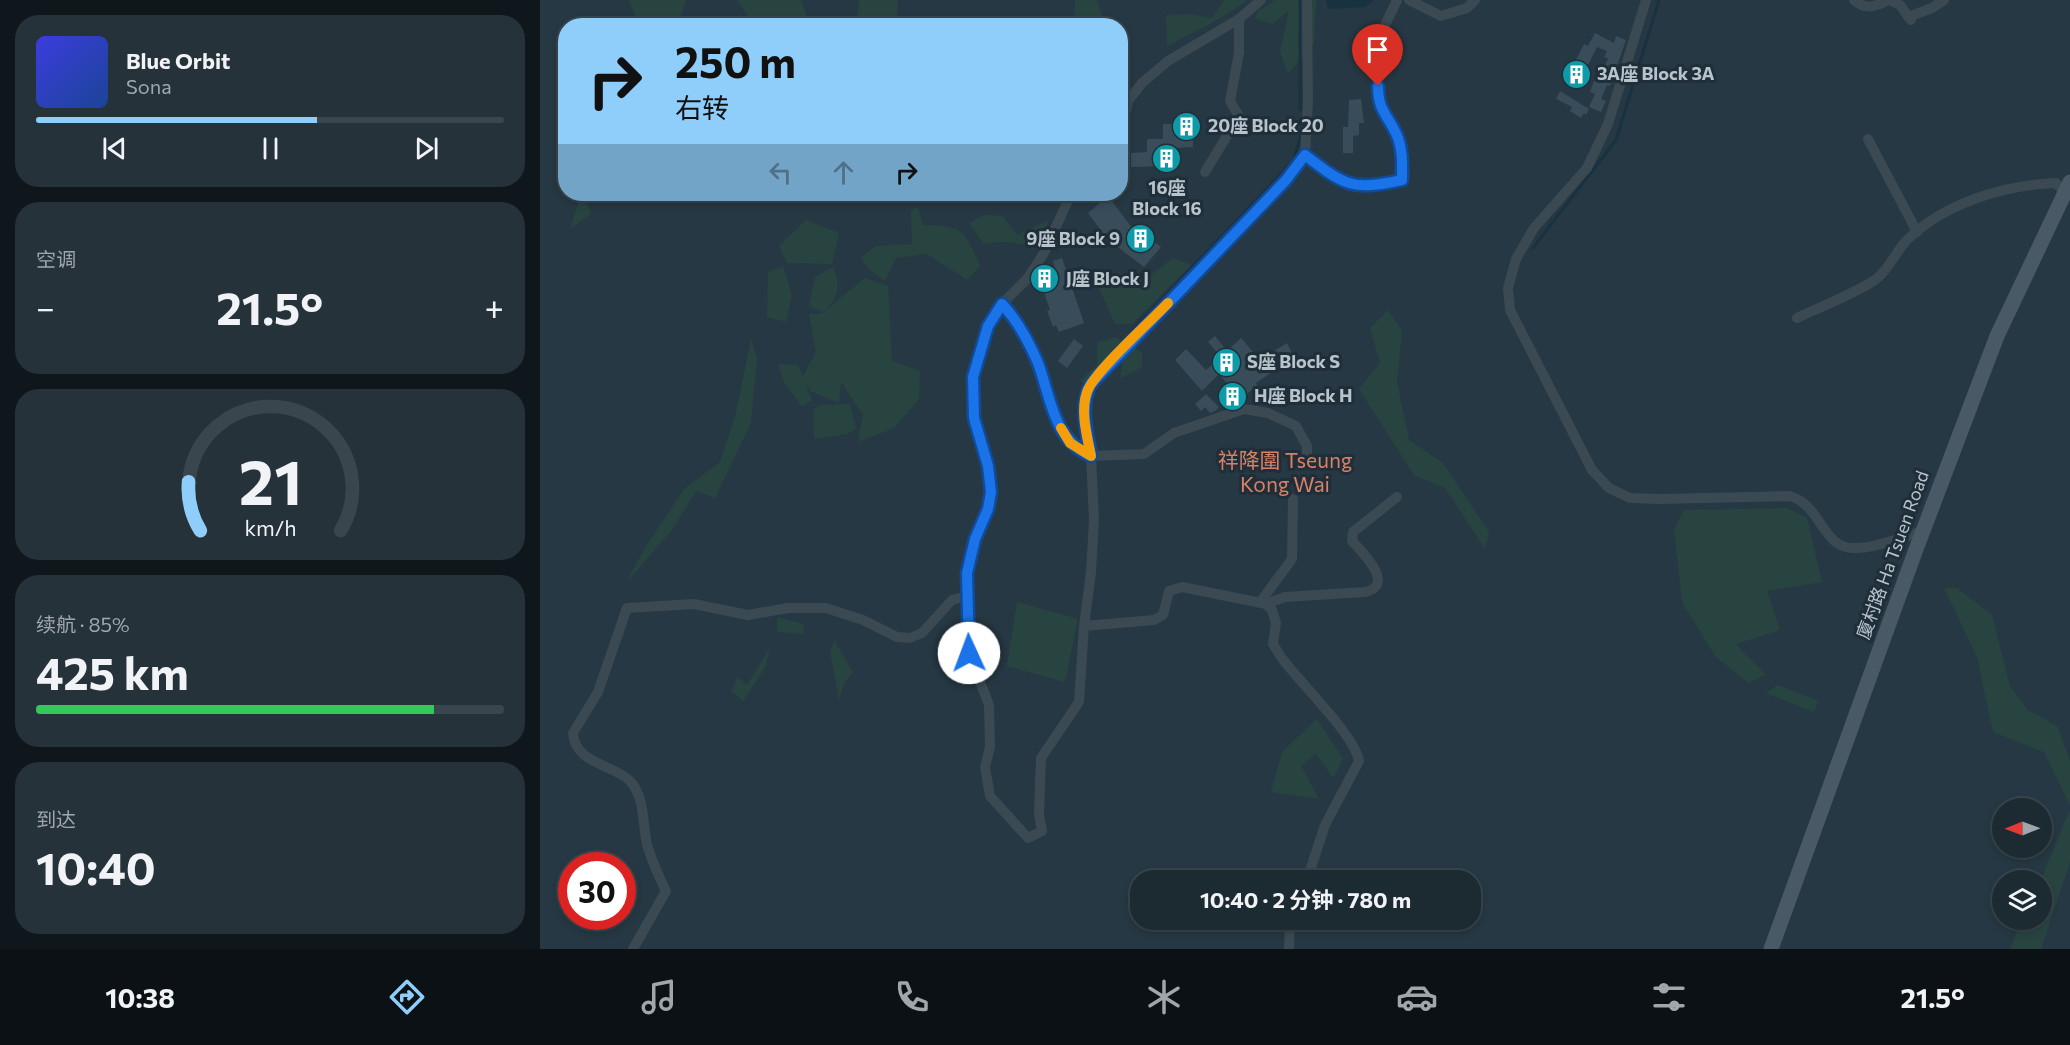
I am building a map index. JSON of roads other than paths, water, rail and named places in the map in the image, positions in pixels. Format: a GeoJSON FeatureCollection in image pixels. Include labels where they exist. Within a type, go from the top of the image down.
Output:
{"type":"FeatureCollection","features":[{"type":"Feature","properties":{"kind":"street"},"geometry":{"type":"LineString","coordinates":[[1128,101],[1142,82],[1168,61],[1239,19],[1262,0]]}},
{"type":"Feature","properties":{"kind":"street"},"geometry":{"type":"LineString","coordinates":[[1068,201],[1044,253],[1027,279],[1002,304],[988,326],[973,377],[974,418],[988,466],[991,492],[988,509],[975,539],[967,573],[969,653],[989,705],[990,747],[985,767],[990,796],[1028,838],[1042,831],[1039,814],[1041,758],[1079,702],[1093,545],[1091,456],[1085,408],[1087,392],[1091,384],[1286,180],[1305,155],[1308,101],[1307,0]]}},
{"type":"Feature","properties":{"kind":"street"},"geometry":{"type":"LineString","coordinates":[[1305,155],[1334,177],[1350,184],[1367,186],[1402,180],[1402,151],[1397,136],[1383,115],[1378,101],[1377,71],[1385,25],[1397,0]]}},
{"type":"Feature","properties":{"kind":"street"},"geometry":{"type":"LineString","coordinates":[[1409,0],[1441,16],[1467,8],[1475,0]]}},
{"type":"Feature","properties":{"kind":"street"},"geometry":{"type":"LineString","coordinates":[[1647,0],[1608,124],[1592,159],[1583,174],[1534,228],[1516,259],[1508,288],[1510,310],[1592,470],[1609,488],[1630,498],[1789,496],[1798,498],[1806,503],[1833,542],[1853,549],[1923,531]]}},
{"type":"Feature","properties":{"kind":"street"},"geometry":{"type":"LineString","coordinates":[[1855,0],[1863,7],[1870,8],[1890,0],[1900,5],[1909,18],[1944,0]]}},
{"type":"Feature","properties":{"kind":"street"},"geometry":{"type":"LineString","coordinates":[[1204,172],[1239,116],[1230,101],[1239,53],[1239,19]]}},
{"type":"Feature","properties":{"kind":"street"},"geometry":{"type":"LineString","coordinates":[[1868,139],[1917,232]]}},
{"type":"Feature","properties":{"kind":"street"},"geometry":{"type":"LineString","coordinates":[[1797,318],[1874,280],[1886,269],[1905,242],[1932,220],[1957,207],[2001,191],[2037,184],[2056,183],[2067,187]]}},
{"type":"Feature","properties":{"kind":"street","name":"廈村路 Ha Tsuen Road"},"geometry":{"type":"LineString","coordinates":[[1771,949],[1923,531],[1997,336],[2067,187]]}},
{"type":"Feature","properties":{"kind":"street"},"geometry":{"type":"LineString","coordinates":[[1002,304],[1018,324],[1037,361],[1064,435],[1079,450],[1091,456],[1144,454],[1174,433],[1244,410],[1268,413],[1296,426],[1307,446],[1307,459]]}},
{"type":"Feature","properties":{"kind":"street"},"geometry":{"type":"LineString","coordinates":[[1264,603],[1285,597],[1365,592],[1375,589],[1378,585],[1373,564],[1352,541],[1351,536],[1353,531],[1397,497]]}},
{"type":"Feature","properties":{"kind":"street"},"geometry":{"type":"LineString","coordinates":[[1264,603],[1292,559],[1293,499]]}},
{"type":"Feature","properties":{"kind":"street"},"geometry":{"type":"LineString","coordinates":[[1084,626],[1154,620],[1163,615],[1169,591],[1182,587],[1264,603],[1272,609],[1276,623],[1273,644],[1281,657],[1343,732],[1355,749],[1359,761],[1326,825],[1310,870]]}},
{"type":"Feature","properties":{"kind":"street"},"geometry":{"type":"LineString","coordinates":[[633,949],[666,891],[647,845],[642,808],[635,788],[629,780],[586,758],[577,748],[573,733],[598,692],[627,608],[694,604],[748,615],[788,608],[826,608],[863,620],[897,637],[910,638],[922,633],[952,600],[966,597]]}},
{"type":"Feature","properties":{"kind":"street"},"geometry":{"type":"LineString","coordinates":[[1289,949],[1290,930]]}},
{"type":"Feature","properties":{"kind":"water"},"geometry":{"type":"Polygon","coordinates":[[[1326,0],[1374,0],[1366,7],[1331,9],[1327,7],[1326,0]]]}},
{"type":"Feature","properties":{"kind":"waterway"},"geometry":{"type":"LineString","coordinates":[[1300,0],[1300,109],[1303,111]]}},
{"type":"Feature","properties":{"kind":"waterway"},"geometry":{"type":"LineString","coordinates":[[1533,248],[1616,140],[1659,0]]}},
{"type":"Feature","properties":{"kind":"waterway"},"geometry":{"type":"LineString","coordinates":[[1131,332],[1283,172],[1294,159],[1301,135]]}},
{"type":"Feature","properties":{"kind":"place","name":"3A座 Block 3A"},"geometry":{"type":"Point","coordinates":[1576,74]}},
{"type":"Feature","properties":{"kind":"place","name":"20座 Block 20"},"geometry":{"type":"Point","coordinates":[1187,126]}},
{"type":"Feature","properties":{"kind":"place","name":"16座 Block 16"},"geometry":{"type":"Point","coordinates":[1167,159]}},
{"type":"Feature","properties":{"kind":"place","name":"9座 Block 9"},"geometry":{"type":"Point","coordinates":[1141,239]}},
{"type":"Feature","properties":{"kind":"place","name":"J座 Block J"},"geometry":{"type":"Point","coordinates":[1045,279]}},
{"type":"Feature","properties":{"kind":"place","name":"S座 Block S"},"geometry":{"type":"Point","coordinates":[1226,362]}},
{"type":"Feature","properties":{"kind":"place","name":"H座 Block H"},"geometry":{"type":"Point","coordinates":[1233,396]}},
{"type":"Feature","properties":{"kind":"district","name":"祥降圍 Tseung Kong Wai"},"geometry":{"type":"Point","coordinates":[1285,473]}}]}
